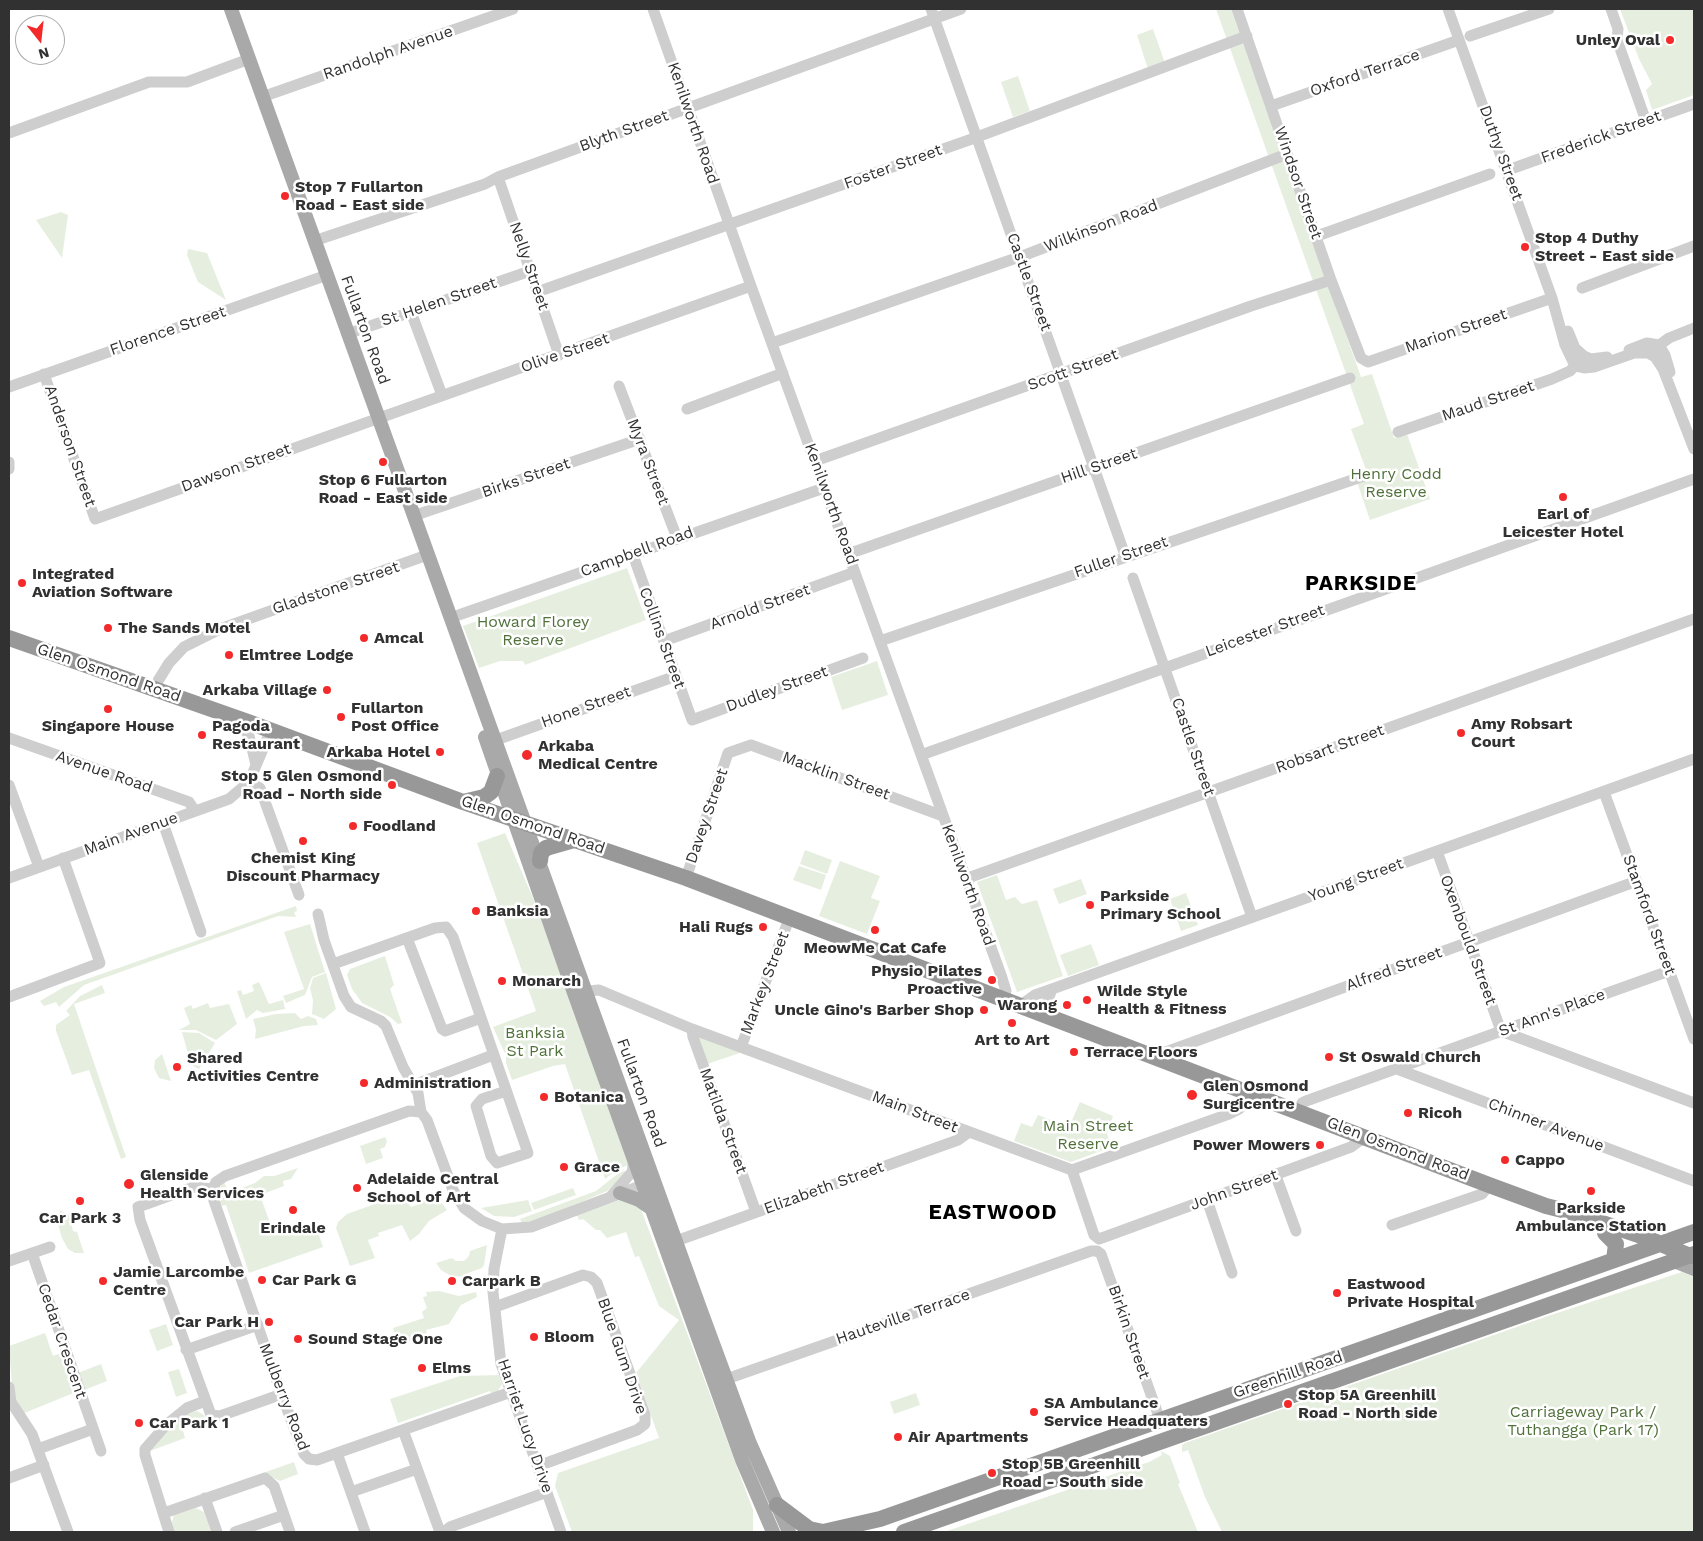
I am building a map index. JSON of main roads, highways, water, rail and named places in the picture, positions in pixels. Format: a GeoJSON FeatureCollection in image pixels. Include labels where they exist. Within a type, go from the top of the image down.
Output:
{"type":"FeatureCollection","features":[{"type":"Feature","properties":{"kind":"highway","name":"Glen Osmond Road"},"geometry":{"type":"LineString","coordinates":[[9,638],[271,730],[463,802],[686,878],[1003,998],[1152,1058],[1366,1136],[1546,1206],[1570,1212],[1660,1244],[1693,1259]]}},
{"type":"Feature","properties":{"kind":"highway"},"geometry":{"type":"LineString","coordinates":[[463,802],[484,797],[492,792],[497,776]]}},
{"type":"Feature","properties":{"kind":"highway"},"geometry":{"type":"LineString","coordinates":[[540,861],[542,853],[546,848],[574,840]]}},
{"type":"Feature","properties":{"kind":"highway","name":"Glen Osmond Road"},"geometry":{"type":"LineString","coordinates":[[1546,1206],[1568,1219],[1674,1262]]}},
{"type":"Feature","properties":{"kind":"highway","name":"Greenhill Road"},"geometry":{"type":"LineString","coordinates":[[823,1532],[880,1519],[1694,1232]]}},
{"type":"Feature","properties":{"kind":"highway"},"geometry":{"type":"LineString","coordinates":[[1605,1233],[1616,1244],[1614,1260]]}},
{"type":"Feature","properties":{"kind":"highway","name":"Greenhill Road"},"geometry":{"type":"LineString","coordinates":[[904,1532],[1674,1262],[1693,1259]]}},
{"type":"Feature","properties":{"kind":"highway"},"geometry":{"type":"LineString","coordinates":[[777,1505],[801,1524],[823,1532]]}},
{"type":"Feature","properties":{"kind":"main road","name":"Fullarton Road"},"geometry":{"type":"LineString","coordinates":[[231,9],[427,556],[496,740],[519,820],[579,991],[649,1183],[676,1241],[720,1381],[742,1460],[768,1528]]}},
{"type":"Feature","properties":{"kind":"main road","name":"Fullarton Road"},"geometry":{"type":"LineString","coordinates":[[466,663],[497,776],[540,861],[579,991],[634,1158],[649,1183],[652,1209],[720,1381],[789,1532]]}},
{"type":"Feature","properties":{"kind":"main road"},"geometry":{"type":"LineString","coordinates":[[615,1195],[639,1200],[652,1209]]}},
{"type":"Feature","properties":{"kind":"place","name":"Unley Oval"},"geometry":{"type":"Point","coordinates":[1670,40]}},
{"type":"Feature","properties":{"kind":"place","name":"Stop 7 Fullarton Road - East side"},"geometry":{"type":"Point","coordinates":[285,196]}},
{"type":"Feature","properties":{"kind":"place","name":"Stop 4 Duthy Street - East side"},"geometry":{"type":"Point","coordinates":[1525,247]}},
{"type":"Feature","properties":{"kind":"place","name":"Stop 6 Fullarton Road - East side"},"geometry":{"type":"Point","coordinates":[383,462]}},
{"type":"Feature","properties":{"kind":"place","name":"Earl of Leicester Hotel"},"geometry":{"type":"Point","coordinates":[1563,497]}},
{"type":"Feature","properties":{"kind":"place","name":"Integrated Aviation Software"},"geometry":{"type":"Point","coordinates":[22,583]}},
{"type":"Feature","properties":{"kind":"place","name":"The Sands Motel"},"geometry":{"type":"Point","coordinates":[108,628]}},
{"type":"Feature","properties":{"kind":"place","name":"Amcal"},"geometry":{"type":"Point","coordinates":[364,638]}},
{"type":"Feature","properties":{"kind":"place","name":"Elmtree Lodge"},"geometry":{"type":"Point","coordinates":[229,655]}},
{"type":"Feature","properties":{"kind":"place","name":"Arkaba Village"},"geometry":{"type":"Point","coordinates":[327,690]}},
{"type":"Feature","properties":{"kind":"place","name":"Singapore House"},"geometry":{"type":"Point","coordinates":[108,709]}},
{"type":"Feature","properties":{"kind":"place","name":"Fullarton Post Office"},"geometry":{"type":"Point","coordinates":[341,717]}},
{"type":"Feature","properties":{"kind":"place","name":"Amy Robsart Court"},"geometry":{"type":"Point","coordinates":[1461,733]}},
{"type":"Feature","properties":{"kind":"place","name":"Pagoda Restaurant"},"geometry":{"type":"Point","coordinates":[202,735]}},
{"type":"Feature","properties":{"kind":"place","name":"Arkaba Hotel"},"geometry":{"type":"Point","coordinates":[440,752]}},
{"type":"Feature","properties":{"kind":"place","name":"Arkaba Medical Centre"},"geometry":{"type":"Point","coordinates":[527,755]}},
{"type":"Feature","properties":{"kind":"place","name":"Stop 5 Glen Osmond Road - North side"},"geometry":{"type":"Point","coordinates":[392,785]}},
{"type":"Feature","properties":{"kind":"place","name":"Foodland"},"geometry":{"type":"Point","coordinates":[353,826]}},
{"type":"Feature","properties":{"kind":"place","name":"Chemist King Discount Pharmacy"},"geometry":{"type":"Point","coordinates":[303,841]}},
{"type":"Feature","properties":{"kind":"place","name":"Parkside Primary School"},"geometry":{"type":"Point","coordinates":[1090,905]}},
{"type":"Feature","properties":{"kind":"place","name":"Banksia"},"geometry":{"type":"Point","coordinates":[476,911]}},
{"type":"Feature","properties":{"kind":"place","name":"Hali Rugs"},"geometry":{"type":"Point","coordinates":[763,927]}},
{"type":"Feature","properties":{"kind":"place","name":"MeowMe Cat Cafe"},"geometry":{"type":"Point","coordinates":[875,930]}},
{"type":"Feature","properties":{"kind":"place","name":"Physio Pilates Proactive"},"geometry":{"type":"Point","coordinates":[992,980]}},
{"type":"Feature","properties":{"kind":"place","name":"Monarch"},"geometry":{"type":"Point","coordinates":[502,981]}},
{"type":"Feature","properties":{"kind":"place","name":"Wilde Style Health & Fitness"},"geometry":{"type":"Point","coordinates":[1087,1000]}},
{"type":"Feature","properties":{"kind":"place","name":"Warong"},"geometry":{"type":"Point","coordinates":[1067,1005]}},
{"type":"Feature","properties":{"kind":"place","name":"Uncle Gino's Barber Shop"},"geometry":{"type":"Point","coordinates":[984,1010]}},
{"type":"Feature","properties":{"kind":"place","name":"Art to Art"},"geometry":{"type":"Point","coordinates":[1012,1023]}},
{"type":"Feature","properties":{"kind":"place","name":"Terrace Floors"},"geometry":{"type":"Point","coordinates":[1074,1052]}},
{"type":"Feature","properties":{"kind":"place","name":"St Oswald Church"},"geometry":{"type":"Point","coordinates":[1329,1057]}},
{"type":"Feature","properties":{"kind":"place","name":"Shared Activities Centre"},"geometry":{"type":"Point","coordinates":[177,1067]}},
{"type":"Feature","properties":{"kind":"place","name":"Administration"},"geometry":{"type":"Point","coordinates":[364,1083]}},
{"type":"Feature","properties":{"kind":"place","name":"Glen Osmond Surgicentre"},"geometry":{"type":"Point","coordinates":[1192,1095]}},
{"type":"Feature","properties":{"kind":"place","name":"Botanica"},"geometry":{"type":"Point","coordinates":[544,1097]}},
{"type":"Feature","properties":{"kind":"place","name":"Ricoh"},"geometry":{"type":"Point","coordinates":[1408,1113]}},
{"type":"Feature","properties":{"kind":"place","name":"Power Mowers"},"geometry":{"type":"Point","coordinates":[1320,1145]}},
{"type":"Feature","properties":{"kind":"place","name":"Cappo"},"geometry":{"type":"Point","coordinates":[1505,1160]}},
{"type":"Feature","properties":{"kind":"place","name":"Grace"},"geometry":{"type":"Point","coordinates":[564,1167]}},
{"type":"Feature","properties":{"kind":"place","name":"Glenside Health Services"},"geometry":{"type":"Point","coordinates":[129,1184]}},
{"type":"Feature","properties":{"kind":"place","name":"Adelaide Central School of Art"},"geometry":{"type":"Point","coordinates":[357,1188]}},
{"type":"Feature","properties":{"kind":"place","name":"Parkside Ambulance Station"},"geometry":{"type":"Point","coordinates":[1591,1191]}},
{"type":"Feature","properties":{"kind":"place","name":"Car Park 3"},"geometry":{"type":"Point","coordinates":[80,1201]}},
{"type":"Feature","properties":{"kind":"place","name":"Erindale"},"geometry":{"type":"Point","coordinates":[293,1210]}},
{"type":"Feature","properties":{"kind":"place","name":"Car Park G"},"geometry":{"type":"Point","coordinates":[262,1280]}},
{"type":"Feature","properties":{"kind":"place","name":"Jamie Larcombe Centre"},"geometry":{"type":"Point","coordinates":[103,1281]}},
{"type":"Feature","properties":{"kind":"place","name":"Carpark B"},"geometry":{"type":"Point","coordinates":[452,1281]}},
{"type":"Feature","properties":{"kind":"place","name":"Eastwood Private Hospital"},"geometry":{"type":"Point","coordinates":[1337,1293]}},
{"type":"Feature","properties":{"kind":"place","name":"Car Park H"},"geometry":{"type":"Point","coordinates":[269,1322]}},
{"type":"Feature","properties":{"kind":"place","name":"Bloom"},"geometry":{"type":"Point","coordinates":[534,1337]}},
{"type":"Feature","properties":{"kind":"place","name":"Sound Stage One"},"geometry":{"type":"Point","coordinates":[298,1339]}},
{"type":"Feature","properties":{"kind":"place","name":"Elms"},"geometry":{"type":"Point","coordinates":[422,1368]}},
{"type":"Feature","properties":{"kind":"place","name":"Stop 5A Greenhill Road - North side"},"geometry":{"type":"Point","coordinates":[1288,1404]}},
{"type":"Feature","properties":{"kind":"place","name":"SA Ambulance Service Headquaters"},"geometry":{"type":"Point","coordinates":[1034,1412]}},
{"type":"Feature","properties":{"kind":"place","name":"Car Park 1"},"geometry":{"type":"Point","coordinates":[139,1423]}},
{"type":"Feature","properties":{"kind":"place","name":"Air Apartments"},"geometry":{"type":"Point","coordinates":[898,1437]}},
{"type":"Feature","properties":{"kind":"place","name":"Stop 5B Greenhill Road - South side"},"geometry":{"type":"Point","coordinates":[992,1473]}},
{"type":"Feature","properties":{"kind":"district","name":"PARKSIDE"},"geometry":{"type":"Point","coordinates":[1361,584]}},
{"type":"Feature","properties":{"kind":"district","name":"EASTWOOD"},"geometry":{"type":"Point","coordinates":[993,1213]}},
{"type":"Feature","properties":{"kind":"park label","name":"Henry Codd Reserve"},"geometry":{"type":"Point","coordinates":[1396,483]}},
{"type":"Feature","properties":{"kind":"park label","name":"Howard Florey Reserve"},"geometry":{"type":"Point","coordinates":[533,631]}},
{"type":"Feature","properties":{"kind":"park label","name":"Banksia St Park"},"geometry":{"type":"Point","coordinates":[535,1042]}},
{"type":"Feature","properties":{"kind":"park label","name":"Main Street Reserve"},"geometry":{"type":"Point","coordinates":[1088,1135]}},
{"type":"Feature","properties":{"kind":"park label","name":"Carriageway Park / Tuthangga (Park 17)"},"geometry":{"type":"Point","coordinates":[1583,1421]}}]}
